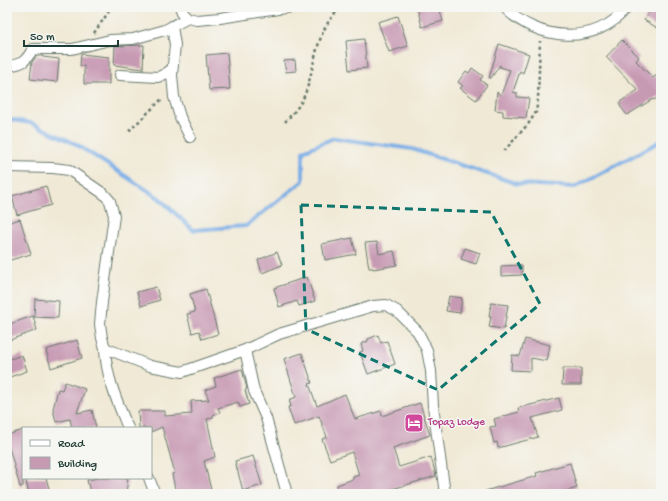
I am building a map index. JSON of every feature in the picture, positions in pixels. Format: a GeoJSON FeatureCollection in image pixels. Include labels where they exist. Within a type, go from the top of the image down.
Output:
{"type":"FeatureCollection","features":[{"type":"Feature","properties":{"kind":"street"},"geometry":{"type":"LineString","coordinates":[[180,7],[182,12],[188,18],[197,20],[291,7]]}},
{"type":"Feature","properties":{"kind":"street"},"geometry":{"type":"LineString","coordinates":[[504,7],[524,23],[540,30],[568,36],[592,32],[602,28],[614,20],[627,7]]}},
{"type":"Feature","properties":{"kind":"street"},"geometry":{"type":"LineString","coordinates":[[7,66],[22,63],[28,59],[33,49],[72,49],[110,40],[132,39],[172,26],[188,18]]}},
{"type":"Feature","properties":{"kind":"street"},"geometry":{"type":"LineString","coordinates":[[172,26],[175,45],[172,69],[174,97],[180,117],[190,137]]}},
{"type":"Feature","properties":{"kind":"street"},"geometry":{"type":"LineString","coordinates":[[120,75],[158,77],[172,69]]}},
{"type":"Feature","properties":{"kind":"street"},"geometry":{"type":"LineString","coordinates":[[7,167],[53,168],[69,170],[104,194],[110,201],[114,216],[100,324],[110,383],[128,427]]}},
{"type":"Feature","properties":{"kind":"street"},"geometry":{"type":"LineString","coordinates":[[105,348],[150,366],[182,372],[245,350],[279,334],[373,306],[386,305],[397,311],[418,332],[427,350],[431,371],[433,406],[445,494]]}},
{"type":"Feature","properties":{"kind":"street"},"geometry":{"type":"LineString","coordinates":[[245,350],[254,392],[266,418],[287,494]]}},
{"type":"Feature","properties":{"kind":"street"},"geometry":{"type":"LineString","coordinates":[[149,479],[155,494]]}},
{"type":"Feature","properties":{"kind":"path"},"geometry":{"type":"LineString","coordinates":[[86,46],[112,7]]}},
{"type":"Feature","properties":{"kind":"path"},"geometry":{"type":"LineString","coordinates":[[285,122],[301,102],[304,95],[326,25],[333,15],[342,7]]}},
{"type":"Feature","properties":{"kind":"path"},"geometry":{"type":"LineString","coordinates":[[504,151],[522,132],[536,112],[538,99],[540,30]]}},
{"type":"Feature","properties":{"kind":"path"},"geometry":{"type":"LineString","coordinates":[[129,131],[158,103],[173,85]]}},
{"type":"Feature","properties":{"kind":"highlighted area"},"geometry":{"type":"Polygon","coordinates":[[[301,205],[491,212],[540,304],[438,390],[306,329],[301,205]]]}},
{"type":"Feature","properties":{"kind":"building"},"geometry":{"type":"Polygon","coordinates":[[[417,7],[439,7],[443,21],[422,27],[417,7]]]}},
{"type":"Feature","properties":{"kind":"building"},"geometry":{"type":"Polygon","coordinates":[[[652,7],[661,7],[661,30],[644,20],[652,7]]]}},
{"type":"Feature","properties":{"kind":"building"},"geometry":{"type":"Polygon","coordinates":[[[398,16],[408,46],[389,52],[378,22],[398,16]]]}},
{"type":"Feature","properties":{"kind":"building"},"geometry":{"type":"Polygon","coordinates":[[[364,39],[367,68],[349,70],[346,41],[364,39]]]}},
{"type":"Feature","properties":{"kind":"building"},"geometry":{"type":"Polygon","coordinates":[[[622,40],[639,57],[636,61],[653,78],[661,71],[661,95],[627,115],[620,106],[620,102],[638,90],[606,57],[622,40]]]}},
{"type":"Feature","properties":{"kind":"building"},"geometry":{"type":"Polygon","coordinates":[[[499,44],[529,54],[523,73],[520,71],[513,92],[517,93],[517,97],[529,98],[526,118],[503,116],[503,111],[495,110],[497,92],[501,95],[510,70],[500,67],[500,65],[491,78],[489,78],[499,44]]]}},
{"type":"Feature","properties":{"kind":"building"},"geometry":{"type":"Polygon","coordinates":[[[144,45],[143,69],[114,65],[115,46],[144,45]]]}},
{"type":"Feature","properties":{"kind":"building"},"geometry":{"type":"Polygon","coordinates":[[[227,53],[230,89],[209,90],[206,55],[227,53]]]}},
{"type":"Feature","properties":{"kind":"building"},"geometry":{"type":"Polygon","coordinates":[[[81,54],[109,57],[109,84],[84,84],[84,66],[80,66],[81,54]]]}},
{"type":"Feature","properties":{"kind":"building"},"geometry":{"type":"Polygon","coordinates":[[[37,56],[59,59],[57,82],[30,79],[32,62],[37,56]]]}},
{"type":"Feature","properties":{"kind":"building"},"geometry":{"type":"Polygon","coordinates":[[[295,60],[296,71],[286,72],[284,61],[295,60]]]}},
{"type":"Feature","properties":{"kind":"building"},"geometry":{"type":"Polygon","coordinates":[[[472,68],[483,76],[480,80],[487,85],[476,100],[460,88],[463,86],[458,82],[466,71],[469,73],[472,68]]]}},
{"type":"Feature","properties":{"kind":"building"},"geometry":{"type":"Polygon","coordinates":[[[46,186],[51,205],[17,215],[12,196],[46,186]]]}},
{"type":"Feature","properties":{"kind":"building"},"geometry":{"type":"Polygon","coordinates":[[[20,219],[31,254],[7,261],[7,223],[20,219]]]}},
{"type":"Feature","properties":{"kind":"building"},"geometry":{"type":"Polygon","coordinates":[[[352,238],[356,254],[325,260],[322,244],[352,238]]]}},
{"type":"Feature","properties":{"kind":"building"},"geometry":{"type":"Polygon","coordinates":[[[377,242],[379,254],[394,251],[397,265],[373,269],[369,268],[365,243],[377,242]]]}},
{"type":"Feature","properties":{"kind":"building"},"geometry":{"type":"Polygon","coordinates":[[[465,248],[480,253],[476,264],[461,259],[465,248]]]}},
{"type":"Feature","properties":{"kind":"building"},"geometry":{"type":"Polygon","coordinates":[[[277,252],[282,265],[262,273],[258,260],[277,252]]]}},
{"type":"Feature","properties":{"kind":"building"},"geometry":{"type":"Polygon","coordinates":[[[522,265],[522,275],[501,276],[501,266],[522,265]]]}},
{"type":"Feature","properties":{"kind":"building"},"geometry":{"type":"Polygon","coordinates":[[[307,277],[315,301],[299,306],[297,301],[279,307],[274,288],[307,277]]]}},
{"type":"Feature","properties":{"kind":"building"},"geometry":{"type":"Polygon","coordinates":[[[156,287],[160,300],[141,306],[137,292],[156,287]]]}},
{"type":"Feature","properties":{"kind":"building"},"geometry":{"type":"Polygon","coordinates":[[[206,289],[218,334],[202,339],[199,331],[192,333],[187,314],[195,312],[190,294],[206,289]]]}},
{"type":"Feature","properties":{"kind":"building"},"geometry":{"type":"Polygon","coordinates":[[[449,296],[462,298],[460,313],[446,311],[449,296]]]}},
{"type":"Feature","properties":{"kind":"building"},"geometry":{"type":"Polygon","coordinates":[[[35,299],[59,301],[58,318],[34,317],[35,299]]]}},
{"type":"Feature","properties":{"kind":"building"},"geometry":{"type":"Polygon","coordinates":[[[491,303],[508,305],[504,329],[489,327],[491,303]]]}},
{"type":"Feature","properties":{"kind":"building"},"geometry":{"type":"Polygon","coordinates":[[[33,316],[37,330],[7,341],[7,325],[33,316]]]}},
{"type":"Feature","properties":{"kind":"building"},"geometry":{"type":"Polygon","coordinates":[[[378,335],[381,343],[387,341],[395,364],[368,374],[360,352],[363,351],[361,344],[378,335]]]}},
{"type":"Feature","properties":{"kind":"building"},"geometry":{"type":"Polygon","coordinates":[[[525,339],[550,345],[547,361],[531,358],[531,371],[511,370],[512,355],[520,356],[525,339]]]}},
{"type":"Feature","properties":{"kind":"building"},"geometry":{"type":"Polygon","coordinates":[[[77,340],[82,358],[51,368],[46,350],[77,340]]]}},
{"type":"Feature","properties":{"kind":"building"},"geometry":{"type":"Polygon","coordinates":[[[302,353],[312,383],[309,384],[317,406],[345,394],[355,419],[381,411],[382,416],[420,403],[430,435],[393,448],[399,467],[431,457],[436,476],[376,494],[339,494],[337,485],[359,475],[352,452],[330,460],[322,439],[327,437],[319,416],[294,425],[288,407],[291,406],[289,400],[296,397],[284,359],[302,353]]]}},
{"type":"Feature","properties":{"kind":"building"},"geometry":{"type":"Polygon","coordinates":[[[22,355],[27,371],[7,378],[7,360],[22,355]]]}},
{"type":"Feature","properties":{"kind":"building"},"geometry":{"type":"Polygon","coordinates":[[[563,368],[581,368],[581,385],[562,385],[563,368]]]}},
{"type":"Feature","properties":{"kind":"building"},"geometry":{"type":"Polygon","coordinates":[[[242,369],[249,404],[240,407],[238,402],[218,408],[220,412],[213,415],[213,418],[207,419],[215,457],[204,461],[212,494],[176,494],[172,474],[175,473],[162,427],[152,432],[152,427],[139,427],[138,411],[165,411],[165,416],[192,414],[191,401],[209,400],[205,390],[216,386],[214,378],[242,369]]]}},
{"type":"Feature","properties":{"kind":"building"},"geometry":{"type":"Polygon","coordinates":[[[65,382],[85,389],[77,413],[92,410],[96,427],[72,427],[70,419],[56,422],[53,409],[58,389],[62,390],[65,382]]]}},
{"type":"Feature","properties":{"kind":"building"},"geometry":{"type":"Polygon","coordinates":[[[559,398],[562,410],[532,418],[538,437],[498,448],[497,442],[494,443],[490,427],[496,426],[494,419],[519,412],[518,408],[559,398]]]}},
{"type":"Feature","properties":{"kind":"building"},"geometry":{"type":"Polygon","coordinates":[[[22,430],[23,486],[20,487],[7,440],[7,435],[22,430]]]}},
{"type":"Feature","properties":{"kind":"building"},"geometry":{"type":"Polygon","coordinates":[[[253,456],[262,485],[243,491],[235,461],[253,456]]]}},
{"type":"Feature","properties":{"kind":"building"},"geometry":{"type":"Polygon","coordinates":[[[570,463],[577,488],[556,494],[485,494],[485,491],[537,476],[536,473],[570,463]]]}},
{"type":"Feature","properties":{"kind":"building"},"geometry":{"type":"Polygon","coordinates":[[[25,479],[46,479],[50,492],[42,494],[29,494],[25,479]]]}},
{"type":"Feature","properties":{"kind":"building"},"geometry":{"type":"Polygon","coordinates":[[[128,479],[126,494],[94,494],[93,492],[90,492],[87,480],[128,479]]]}},
{"type":"Feature","properties":{"kind":"waterway"},"geometry":{"type":"LineString","coordinates":[[7,119],[31,123],[76,144],[159,198],[193,230],[246,226],[303,181],[303,151],[334,138],[412,149],[518,184],[575,187],[661,141]]}},
{"type":"Feature","properties":{"kind":"place","name":"Topaz Lodge"},"geometry":{"type":"Point","coordinates":[414,423]}}]}
